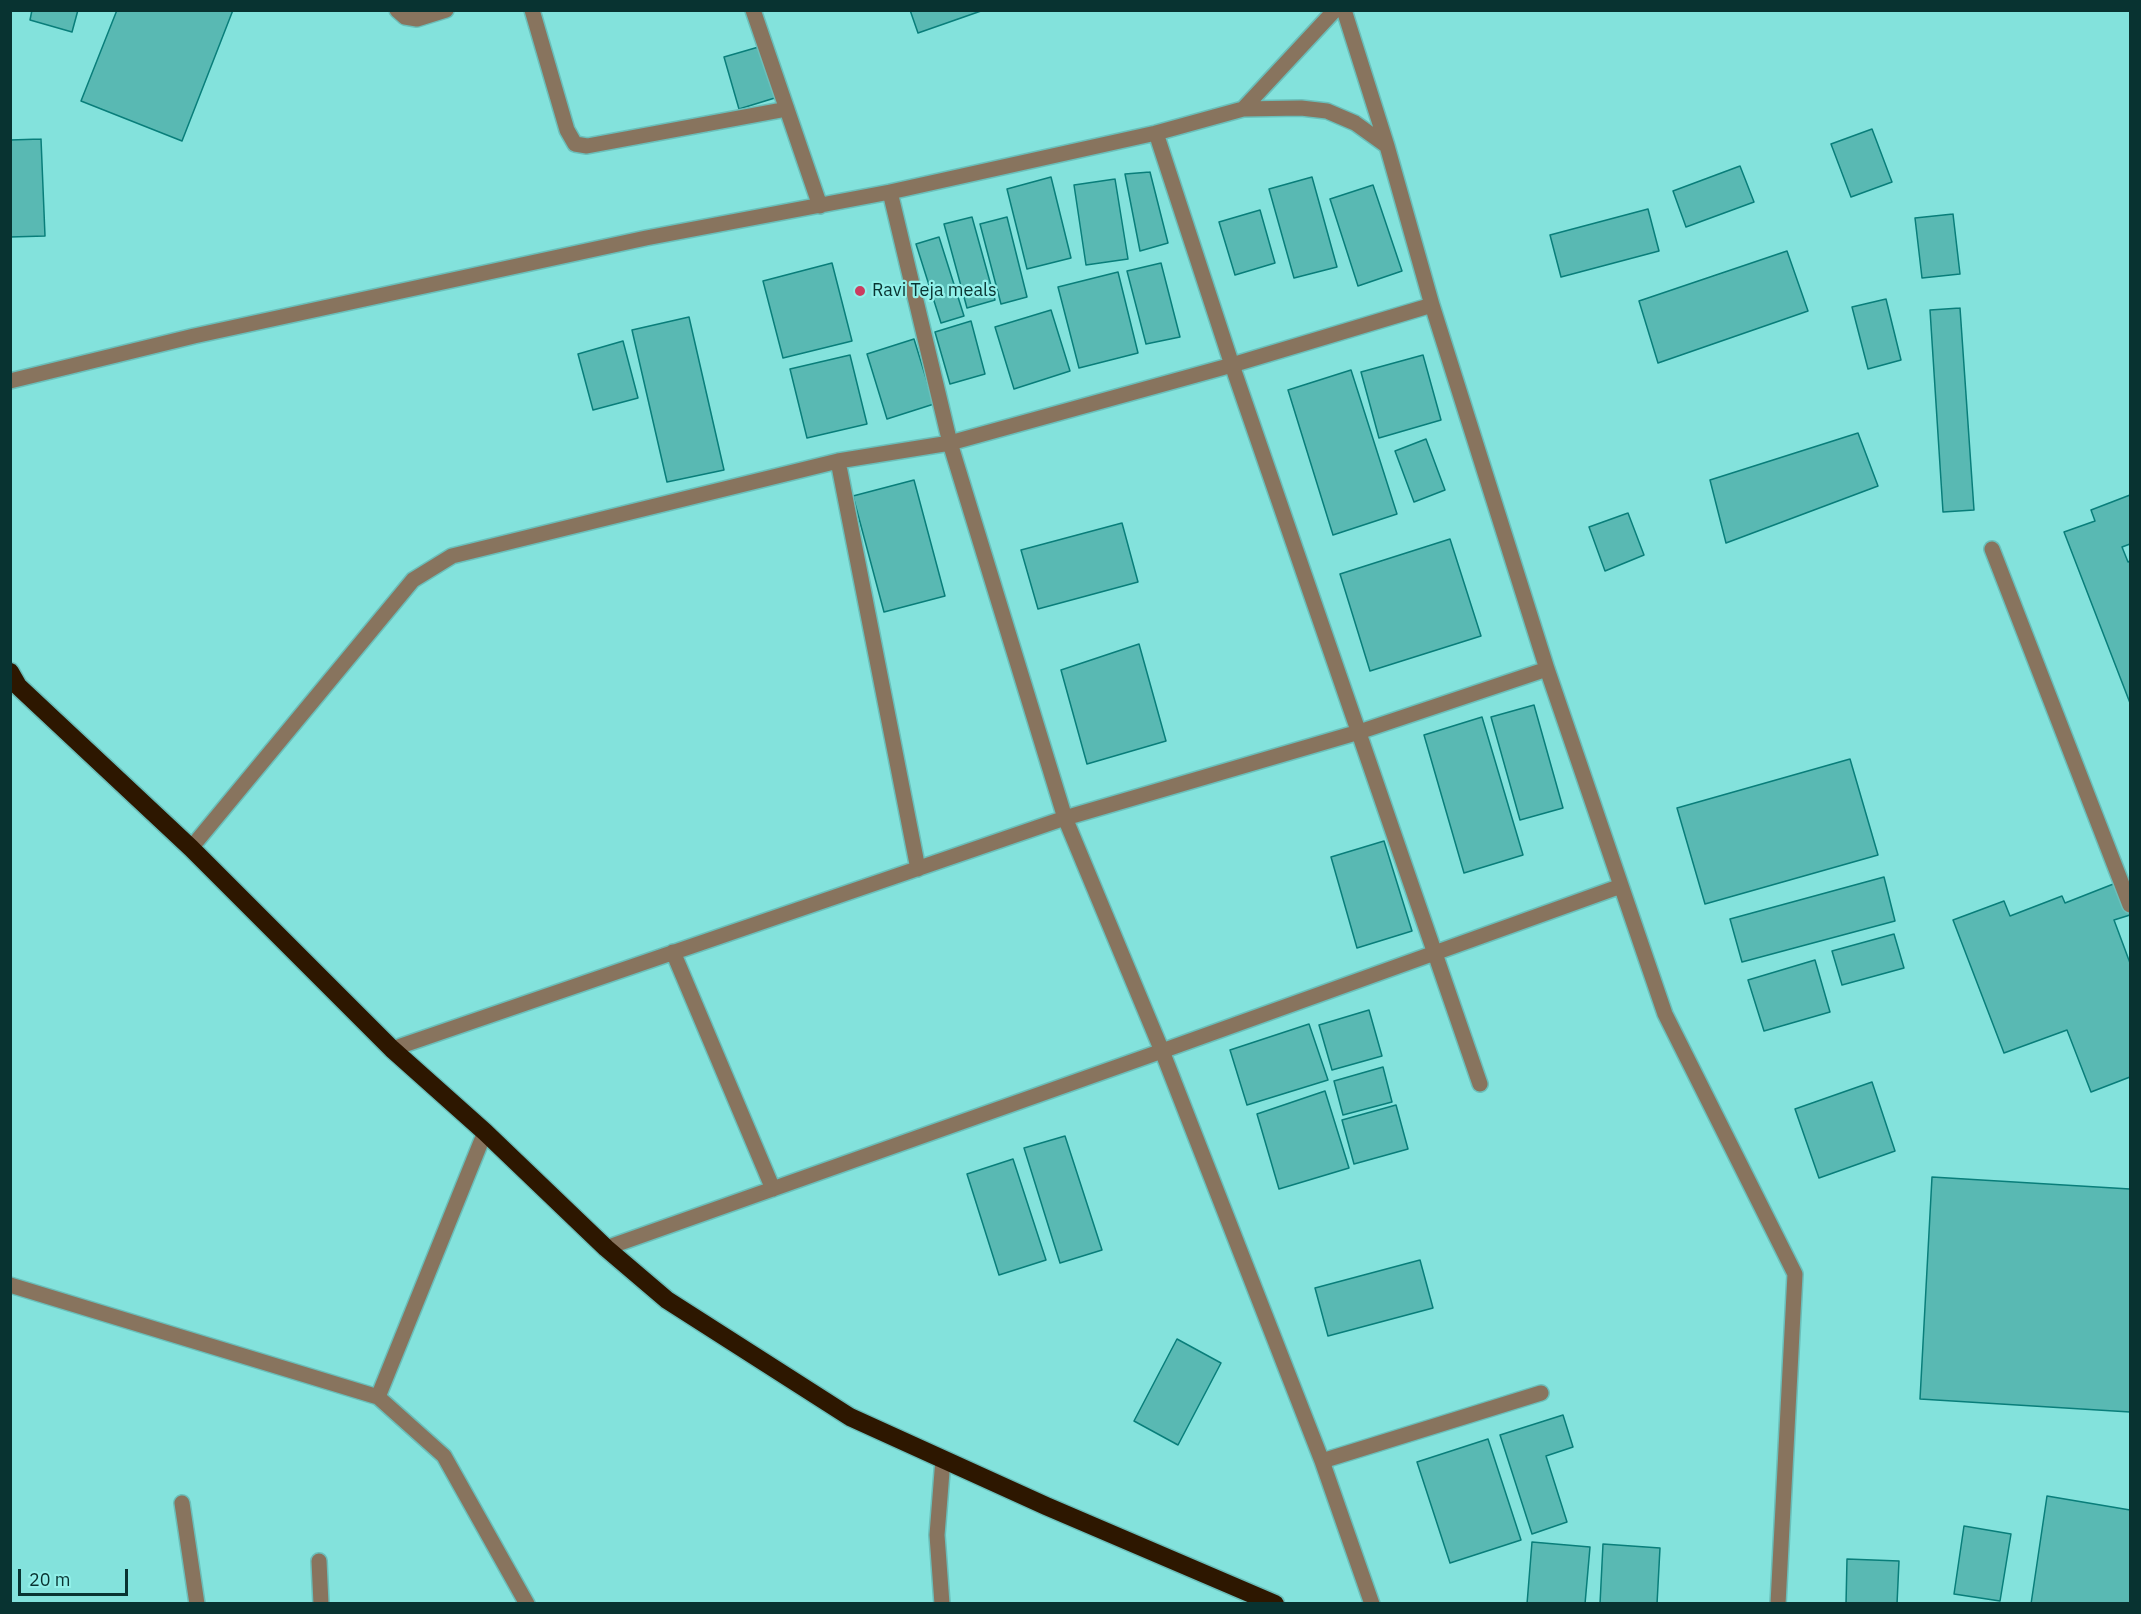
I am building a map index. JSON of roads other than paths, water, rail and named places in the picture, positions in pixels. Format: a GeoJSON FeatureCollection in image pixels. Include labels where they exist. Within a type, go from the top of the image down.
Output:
{"type":"FeatureCollection","features":[{"type":"Feature","properties":{"kind":"highway"},"geometry":{"type":"LineString","coordinates":[[10,672],[18,686],[191,848],[392,1049],[485,1132],[606,1248],[667,1300],[850,1417],[1046,1506],[1275,1604]]}},
{"type":"Feature","properties":{"kind":"street"},"geometry":{"type":"LineString","coordinates":[[397,10],[405,17],[417,19],[446,10]]}},
{"type":"Feature","properties":{"kind":"street"},"geometry":{"type":"LineString","coordinates":[[532,10],[567,130],[575,144],[587,146],[787,109]]}},
{"type":"Feature","properties":{"kind":"street"},"geometry":{"type":"LineString","coordinates":[[753,10],[820,206]]}},
{"type":"Feature","properties":{"kind":"street"},"geometry":{"type":"LineString","coordinates":[[1243,109],[1335,10]]}},
{"type":"Feature","properties":{"kind":"street"},"geometry":{"type":"LineString","coordinates":[[1344,10],[1387,146],[1432,305],[1547,669],[1665,1014],[1795,1274],[1778,1604]]}},
{"type":"Feature","properties":{"kind":"street"},"geometry":{"type":"LineString","coordinates":[[10,381],[194,336],[622,243],[891,192],[1156,133],[1243,109],[1301,108],[1326,111],[1355,123],[1387,146]]}},
{"type":"Feature","properties":{"kind":"street"},"geometry":{"type":"LineString","coordinates":[[1156,133],[1232,365],[1480,1084]]}},
{"type":"Feature","properties":{"kind":"street"},"geometry":{"type":"LineString","coordinates":[[891,192],[950,443],[1065,818],[1162,1052],[1322,1461],[1372,1604]]}},
{"type":"Feature","properties":{"kind":"street"},"geometry":{"type":"LineString","coordinates":[[191,848],[414,580],[452,556],[838,460],[950,443],[1232,365],[1432,305]]}},
{"type":"Feature","properties":{"kind":"street"},"geometry":{"type":"LineString","coordinates":[[838,460],[918,869]]}},
{"type":"Feature","properties":{"kind":"street"},"geometry":{"type":"LineString","coordinates":[[1992,549],[2130,904]]}},
{"type":"Feature","properties":{"kind":"street"},"geometry":{"type":"LineString","coordinates":[[392,1049],[1065,818],[1359,732],[1547,669]]}},
{"type":"Feature","properties":{"kind":"street"},"geometry":{"type":"LineString","coordinates":[[606,1248],[1162,1052],[1620,886]]}},
{"type":"Feature","properties":{"kind":"street"},"geometry":{"type":"LineString","coordinates":[[673,952],[772,1189]]}},
{"type":"Feature","properties":{"kind":"street"},"geometry":{"type":"LineString","coordinates":[[378,1397],[485,1132]]}},
{"type":"Feature","properties":{"kind":"street"},"geometry":{"type":"LineString","coordinates":[[10,1285],[378,1397],[444,1456],[528,1604]]}},
{"type":"Feature","properties":{"kind":"street"},"geometry":{"type":"LineString","coordinates":[[1322,1461],[1541,1393]]}},
{"type":"Feature","properties":{"kind":"street"},"geometry":{"type":"LineString","coordinates":[[942,1604],[937,1535],[943,1459]]}},
{"type":"Feature","properties":{"kind":"street"},"geometry":{"type":"LineString","coordinates":[[182,1503],[197,1604]]}},
{"type":"Feature","properties":{"kind":"street"},"geometry":{"type":"LineString","coordinates":[[319,1561],[321,1604]]}},
{"type":"Feature","properties":{"kind":"place","name":"Ravi Teja meals"},"geometry":{"type":"Point","coordinates":[860,291]}}]}
